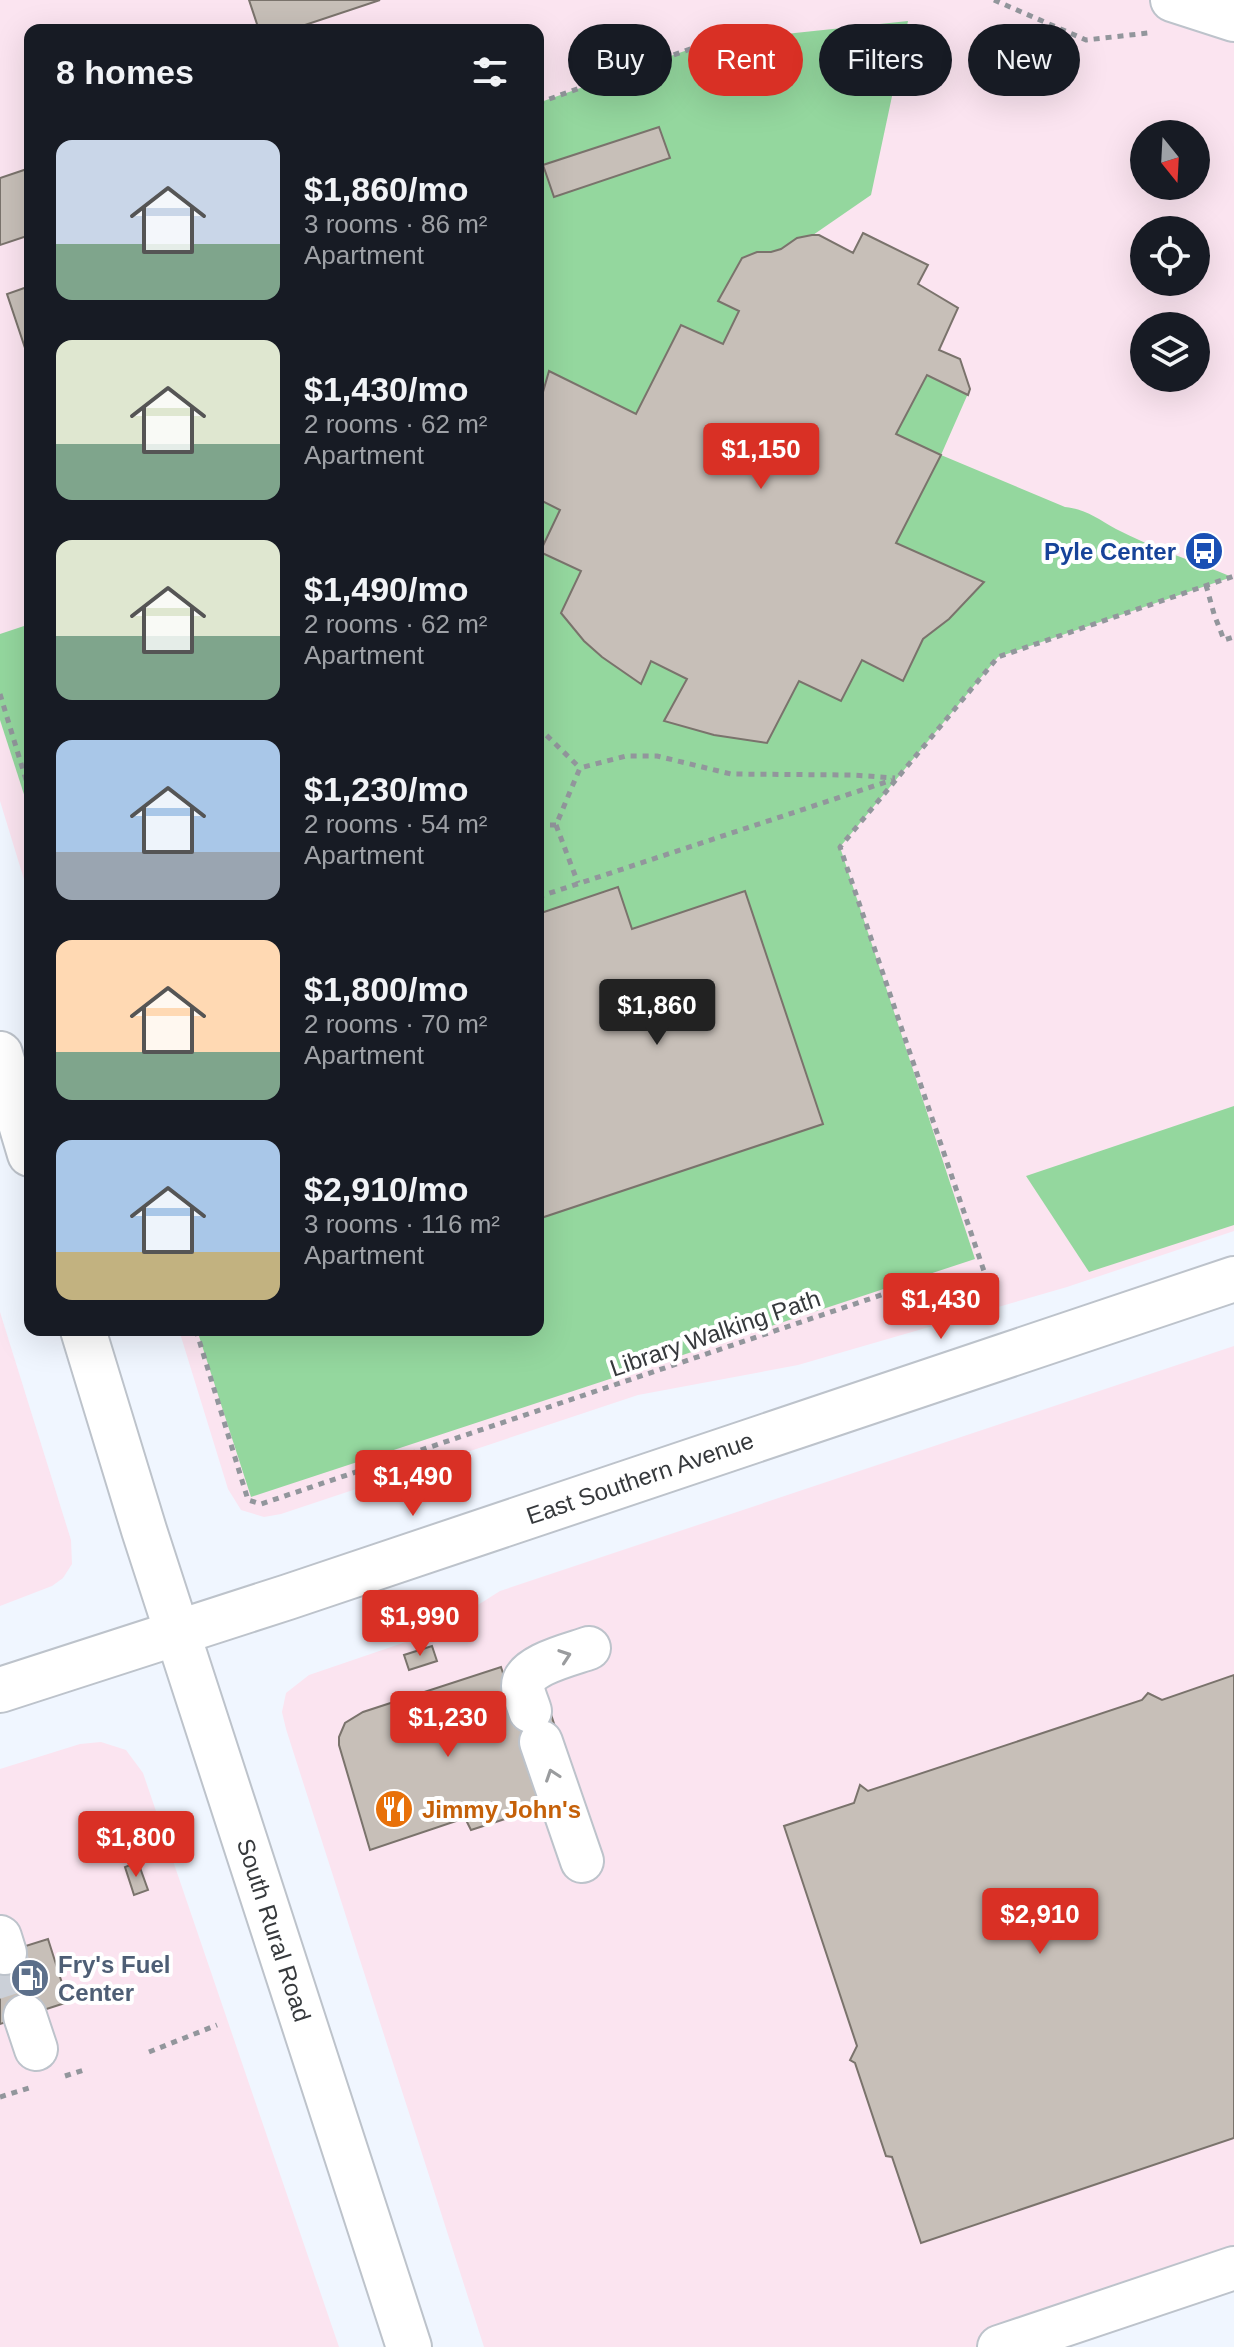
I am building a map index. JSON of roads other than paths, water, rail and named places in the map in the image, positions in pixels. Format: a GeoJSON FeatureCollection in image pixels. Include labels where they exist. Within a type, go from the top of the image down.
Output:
{"type":"FeatureCollection","features":[{"type":"Feature","properties":{"kind":"main road"},"geometry":{"type":"LineString","coordinates":[[0,1054],[24,1134]]}},
{"type":"Feature","properties":{"kind":"main road","name":"East Southern Avenue"},"geometry":{"type":"LineString","coordinates":[[0,1690],[1234,1279]]}},
{"type":"Feature","properties":{"kind":"main road","name":"South Rural Road"},"geometry":{"type":"LineString","coordinates":[[85,1336],[409,2347]]}},
{"type":"Feature","properties":{"kind":"lane"},"geometry":{"type":"LineString","coordinates":[[1160,16],[1234,20]]}},
{"type":"Feature","properties":{"kind":"lane"},"geometry":{"type":"LineString","coordinates":[[582,1861],[523,1682],[530,1672],[543,1664],[589,1648]]}},
{"type":"Feature","properties":{"kind":"lane"},"geometry":{"type":"LineString","coordinates":[[999,2347],[1234,2268]]}},
{"type":"Feature","properties":{"kind":"tunnel"},"geometry":{"type":"LineString","coordinates":[[5,1953],[25,2016]]}},
{"type":"Feature","properties":{"kind":"place","name":"Pyle Center"},"geometry":{"type":"Point","coordinates":[1204,551]}},
{"type":"Feature","properties":{"kind":"place","name":"Jimmy John's"},"geometry":{"type":"Point","coordinates":[394,1809]}},
{"type":"Feature","properties":{"kind":"place","name":"Fry's Fuel Center"},"geometry":{"type":"Point","coordinates":[30,1978]}}]}
